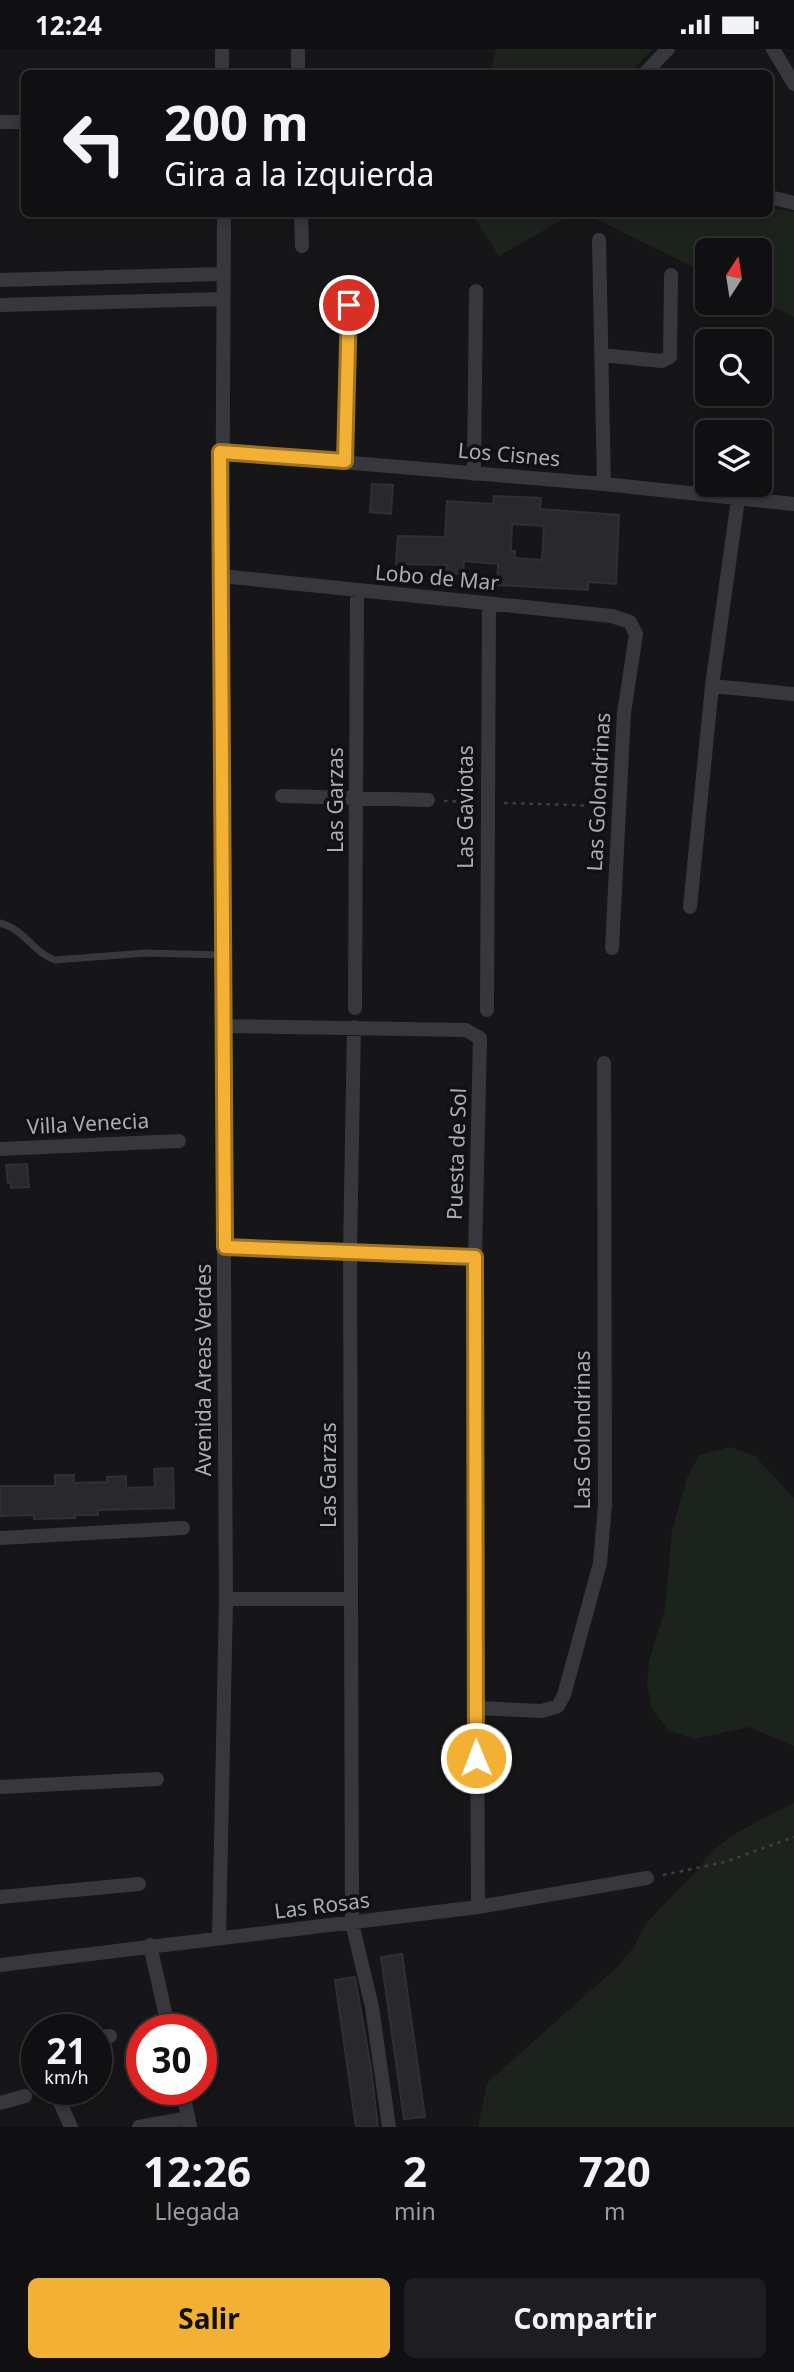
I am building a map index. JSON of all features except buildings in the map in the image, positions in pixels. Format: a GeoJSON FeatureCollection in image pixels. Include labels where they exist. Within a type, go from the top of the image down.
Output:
{"type":"FeatureCollection","features":[{"type":"Feature","properties":{"kind":"street"},"geometry":{"type":"LineString","coordinates":[[222,49],[222,70]]}},
{"type":"Feature","properties":{"kind":"street"},"geometry":{"type":"LineString","coordinates":[[298,49],[298,70]]}},
{"type":"Feature","properties":{"kind":"street"},"geometry":{"type":"LineString","coordinates":[[648,70],[668,49]]}},
{"type":"Feature","properties":{"kind":"street"},"geometry":{"type":"LineString","coordinates":[[773,49],[794,85]]}},
{"type":"Feature","properties":{"kind":"street"},"geometry":{"type":"LineString","coordinates":[[0,122],[21,121]]}},
{"type":"Feature","properties":{"kind":"street"},"geometry":{"type":"LineString","coordinates":[[773,198],[794,203]]}},
{"type":"Feature","properties":{"kind":"street","name":"Avenida Areas Verdes"},"geometry":{"type":"LineString","coordinates":[[219,1938],[226,1599],[220,452],[224,217]]}},
{"type":"Feature","properties":{"kind":"street"},"geometry":{"type":"LineString","coordinates":[[301,217],[302,246]]}},
{"type":"Feature","properties":{"kind":"street"},"geometry":{"type":"LineString","coordinates":[[599,240],[604,484]]}},
{"type":"Feature","properties":{"kind":"street"},"geometry":{"type":"LineString","coordinates":[[0,280],[222,274]]}},
{"type":"Feature","properties":{"kind":"street"},"geometry":{"type":"LineString","coordinates":[[601,355],[662,361],[670,357],[671,275]]}},
{"type":"Feature","properties":{"kind":"street"},"geometry":{"type":"LineString","coordinates":[[474,474],[476,291]]}},
{"type":"Feature","properties":{"kind":"street"},"geometry":{"type":"LineString","coordinates":[[0,305],[221,299]]}},
{"type":"Feature","properties":{"kind":"street"},"geometry":{"type":"LineString","coordinates":[[345,461],[349,305]]}},
{"type":"Feature","properties":{"kind":"street","name":"Los Cisnes"},"geometry":{"type":"LineString","coordinates":[[220,452],[604,484],[794,504]]}},
{"type":"Feature","properties":{"kind":"street"},"geometry":{"type":"LineString","coordinates":[[690,907],[712,686],[738,499]]}},
{"type":"Feature","properties":{"kind":"street","name":"Lobo de Mar"},"geometry":{"type":"LineString","coordinates":[[221,576],[625,619],[633,626],[635,639]]}},
{"type":"Feature","properties":{"kind":"street","name":"Las Garzas"},"geometry":{"type":"LineString","coordinates":[[355,1008],[357,592]]}},
{"type":"Feature","properties":{"kind":"street","name":"Las Gaviotas"},"geometry":{"type":"LineString","coordinates":[[487,1010],[489,604]]}},
{"type":"Feature","properties":{"kind":"street","name":"Las Golondrinas"},"geometry":{"type":"LineString","coordinates":[[612,948],[624,713],[635,639]]}},
{"type":"Feature","properties":{"kind":"street"},"geometry":{"type":"LineString","coordinates":[[712,686],[794,694]]}},
{"type":"Feature","properties":{"kind":"street"},"geometry":{"type":"LineString","coordinates":[[282,796],[428,800]]}},
{"type":"Feature","properties":{"kind":"street"},"geometry":{"type":"LineString","coordinates":[[223,1026],[354,1027]]}},
{"type":"Feature","properties":{"kind":"street","name":"Las Garzas"},"geometry":{"type":"LineString","coordinates":[[354,1027],[350,1252],[352,1923],[372,2007],[389,2127]]}},
{"type":"Feature","properties":{"kind":"street","name":"Puesta de Sol"},"geometry":{"type":"LineString","coordinates":[[354,1027],[466,1030],[477,1034],[481,1043],[475,1257],[478,1907]]}},
{"type":"Feature","properties":{"kind":"street","name":"Las Golondrinas"},"geometry":{"type":"LineString","coordinates":[[475,1708],[542,1711],[558,1706],[570,1676],[600,1563],[605,1505],[604,1063]]}},
{"type":"Feature","properties":{"kind":"street","name":"Villa Venecia"},"geometry":{"type":"LineString","coordinates":[[0,1149],[179,1140]]}},
{"type":"Feature","properties":{"kind":"street"},"geometry":{"type":"LineString","coordinates":[[225,1247],[475,1257]]}},
{"type":"Feature","properties":{"kind":"street"},"geometry":{"type":"LineString","coordinates":[[0,1538],[183,1528]]}},
{"type":"Feature","properties":{"kind":"street"},"geometry":{"type":"LineString","coordinates":[[226,1599],[350,1599]]}},
{"type":"Feature","properties":{"kind":"street"},"geometry":{"type":"LineString","coordinates":[[0,1787],[156,1779]]}},
{"type":"Feature","properties":{"kind":"street","name":"Las Rosas"},"geometry":{"type":"LineString","coordinates":[[0,1965],[478,1907],[647,1878]]}},
{"type":"Feature","properties":{"kind":"street"},"geometry":{"type":"LineString","coordinates":[[0,1897],[139,1884]]}},
{"type":"Feature","properties":{"kind":"street"},"geometry":{"type":"LineString","coordinates":[[150,1945],[165,2014]]}},
{"type":"Feature","properties":{"kind":"street"},"geometry":{"type":"LineString","coordinates":[[0,2103],[21,2097]]}},
{"type":"Feature","properties":{"kind":"street"},"geometry":{"type":"LineString","coordinates":[[61,2105],[71,2127]]}},
{"type":"Feature","properties":{"kind":"street"},"geometry":{"type":"LineString","coordinates":[[139,2127],[189,2122]]}},
{"type":"Feature","properties":{"kind":"lane"},"geometry":{"type":"LineString","coordinates":[[0,923],[18,930],[43,955],[55,960],[146,953],[222,955]]}},
{"type":"Feature","properties":{"kind":"path"},"geometry":{"type":"LineString","coordinates":[[428,800],[619,807]]}},
{"type":"Feature","properties":{"kind":"path"},"geometry":{"type":"LineString","coordinates":[[647,1878],[725,1862],[794,1837]]}},
{"type":"Feature","properties":{"kind":"shaded area"},"geometry":{"type":"Polygon","coordinates":[[[496,49],[652,49],[634,70],[491,70],[496,49]]]}},
{"type":"Feature","properties":{"kind":"shaded area"},"geometry":{"type":"Polygon","coordinates":[[[773,208],[794,212],[794,317],[772,306],[772,238],[695,238],[695,268],[592,217],[773,217],[773,208]]]}},
{"type":"Feature","properties":{"kind":"shaded area"},"geometry":{"type":"Polygon","coordinates":[[[474,217],[567,217],[499,256],[474,217]]]}},
{"type":"Feature","properties":{"kind":"shaded area"},"geometry":{"type":"Polygon","coordinates":[[[730,1447],[755,1456],[794,1498],[794,1746],[748,1727],[695,1739],[669,1731],[652,1709],[647,1685],[649,1661],[665,1609],[672,1531],[687,1478],[699,1455],[730,1447]]]}},
{"type":"Feature","properties":{"kind":"shaded area"},"geometry":{"type":"Polygon","coordinates":[[[794,1803],[794,2127],[478,2127],[487,2083],[617,1967],[634,1947],[645,1924],[716,1848],[742,1830],[794,1803]]]}},
{"type":"Feature","properties":{"kind":"route"},"geometry":{"type":"LineString","coordinates":[[349,305],[345,461],[220,452],[225,1247],[475,1257],[476,1758]]}}]}
